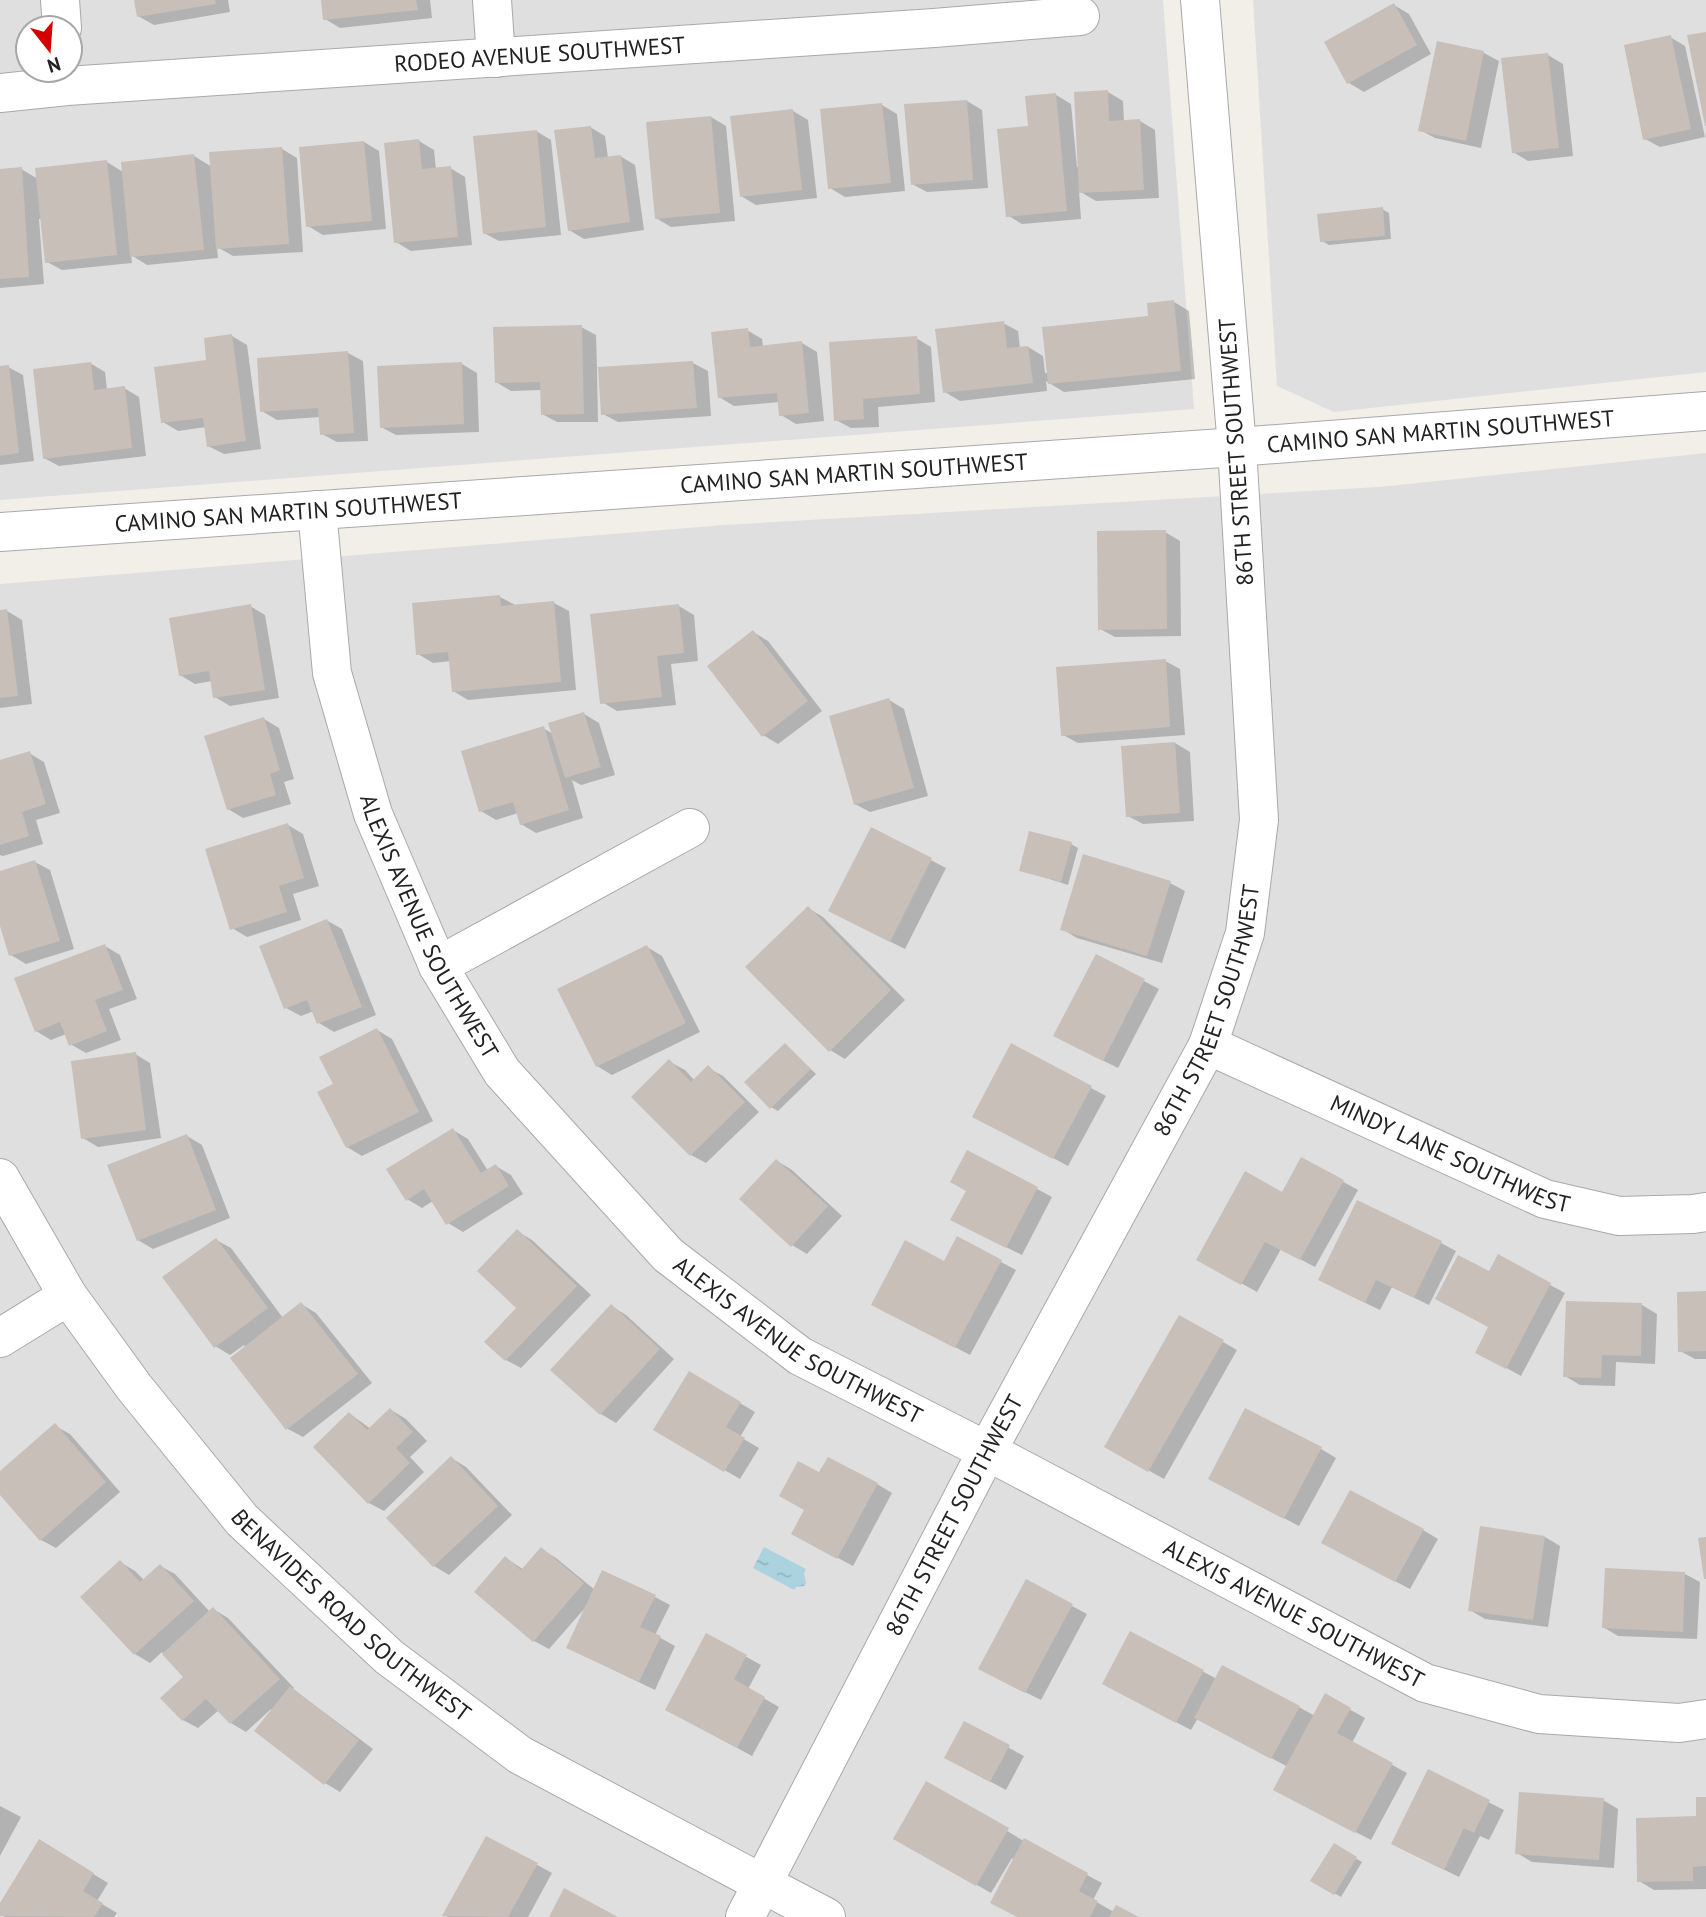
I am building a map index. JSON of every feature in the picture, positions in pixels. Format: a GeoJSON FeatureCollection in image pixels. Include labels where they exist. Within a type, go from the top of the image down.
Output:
{"type":"FeatureCollection","features":[{"type":"Feature","properties":{"kind":"street"},"geometry":{"type":"LineString","coordinates":[[492,0],[496,58]]}},
{"type":"Feature","properties":{"kind":"street","name":"86TH STREET SOUTHWEST"},"geometry":{"type":"LineString","coordinates":[[745,1917],[987,1451],[1208,1045],[1245,933],[1259,820],[1237,447],[1200,0]]}},
{"type":"Feature","properties":{"kind":"street","name":"RODEO AVENUE SOUTHWEST"},"geometry":{"type":"LineString","coordinates":[[84,77],[496,58],[933,14],[1080,16]]}},
{"type":"Feature","properties":{"kind":"street","name":"RODEO AVENUE SOUTHWEST"},"geometry":{"type":"LineString","coordinates":[[0,93],[40,84]]}},
{"type":"Feature","properties":{"kind":"street","name":"CAMINO SAN MARTIN SOUTHWEST"},"geometry":{"type":"LineString","coordinates":[[0,531],[1237,447],[1706,411]]}},
{"type":"Feature","properties":{"kind":"street","name":"ALEXIS AVENUE SOUTHWEST"},"geometry":{"type":"LineString","coordinates":[[317,510],[332,673],[373,814],[438,966],[502,1072],[668,1255],[800,1356],[987,1451],[1424,1683],[1539,1714],[1679,1723],[1706,1719]]}},
{"type":"Feature","properties":{"kind":"street"},"geometry":{"type":"LineString","coordinates":[[438,966],[690,828]]}},
{"type":"Feature","properties":{"kind":"street","name":"MINDY LANE SOUTHWEST"},"geometry":{"type":"LineString","coordinates":[[1208,1045],[1545,1199],[1619,1216],[1706,1212]]}},
{"type":"Feature","properties":{"kind":"street","name":"BENAVIDES ROAD SOUTHWEST"},"geometry":{"type":"LineString","coordinates":[[0,1178],[68,1296],[134,1387],[242,1520],[389,1657],[520,1755],[826,1917]]}},
{"type":"Feature","properties":{"kind":"street"},"geometry":{"type":"LineString","coordinates":[[0,1338],[68,1296]]}},
{"type":"Feature","properties":{"kind":"shaded area"},"geometry":{"type":"Polygon","coordinates":[[[0,0],[1163,0],[1194,409],[0,500],[0,0]]]}},
{"type":"Feature","properties":{"kind":"shaded area"},"geometry":{"type":"Polygon","coordinates":[[[1253,0],[1706,0],[1706,372],[1334,412],[1277,386],[1253,0]]]}},
{"type":"Feature","properties":{"kind":"shaded area"},"geometry":{"type":"Polygon","coordinates":[[[1706,453],[1706,1917],[0,1917],[0,584],[724,525],[1379,487],[1706,453]]]}},
{"type":"Feature","properties":{"kind":"water"},"geometry":{"type":"Polygon","coordinates":[[[764,1547],[806,1569],[804,1586],[794,1590],[753,1568],[764,1547]]]}},
{"type":"Feature","properties":{"kind":"building"},"geometry":{"type":"Polygon","coordinates":[[[134,0],[215,0],[216,4],[137,17],[134,0]]]}},
{"type":"Feature","properties":{"kind":"building"},"geometry":{"type":"Polygon","coordinates":[[[321,0],[416,0],[418,10],[323,20],[321,0]]]}},
{"type":"Feature","properties":{"kind":"building"},"geometry":{"type":"Polygon","coordinates":[[[1394,3],[1417,45],[1347,84],[1324,42],[1394,3]]]}},
{"type":"Feature","properties":{"kind":"building"},"geometry":{"type":"Polygon","coordinates":[[[1706,32],[1706,126],[1705,126],[1687,35],[1706,32]]]}},
{"type":"Feature","properties":{"kind":"building"},"geometry":{"type":"Polygon","coordinates":[[[1671,35],[1691,129],[1643,140],[1624,45],[1671,35]]]}},
{"type":"Feature","properties":{"kind":"building"},"geometry":{"type":"Polygon","coordinates":[[[1437,41],[1484,51],[1466,141],[1418,131],[1437,41]]]}},
{"type":"Feature","properties":{"kind":"building"},"geometry":{"type":"Polygon","coordinates":[[[1548,53],[1559,148],[1512,153],[1501,58],[1548,53]]]}},
{"type":"Feature","properties":{"kind":"building"},"geometry":{"type":"Polygon","coordinates":[[[1108,90],[1109,121],[1140,119],[1144,190],[1079,193],[1074,92],[1108,90]]]}},
{"type":"Feature","properties":{"kind":"building"},"geometry":{"type":"Polygon","coordinates":[[[1056,93],[1067,211],[1006,217],[997,129],[1028,126],[1025,96],[1056,93]]]}},
{"type":"Feature","properties":{"kind":"building"},"geometry":{"type":"Polygon","coordinates":[[[967,100],[973,180],[911,185],[904,104],[967,100]]]}},
{"type":"Feature","properties":{"kind":"building"},"geometry":{"type":"Polygon","coordinates":[[[882,103],[891,183],[828,189],[820,109],[882,103]]]}},
{"type":"Feature","properties":{"kind":"building"},"geometry":{"type":"Polygon","coordinates":[[[793,109],[802,190],[740,197],[730,116],[793,109]]]}},
{"type":"Feature","properties":{"kind":"building"},"geometry":{"type":"Polygon","coordinates":[[[711,116],[720,213],[655,219],[646,122],[711,116]]]}},
{"type":"Feature","properties":{"kind":"building"},"geometry":{"type":"Polygon","coordinates":[[[591,126],[595,158],[621,155],[630,222],[568,231],[554,130],[591,126]]]}},
{"type":"Feature","properties":{"kind":"building"},"geometry":{"type":"Polygon","coordinates":[[[537,130],[546,227],[483,234],[473,136],[537,130]]]}},
{"type":"Feature","properties":{"kind":"building"},"geometry":{"type":"Polygon","coordinates":[[[419,139],[422,169],[451,166],[458,237],[394,243],[384,143],[419,139]]]}},
{"type":"Feature","properties":{"kind":"building"},"geometry":{"type":"Polygon","coordinates":[[[364,141],[372,221],[306,227],[299,147],[364,141]]]}},
{"type":"Feature","properties":{"kind":"building"},"geometry":{"type":"Polygon","coordinates":[[[282,147],[289,244],[216,249],[209,152],[282,147]]]}},
{"type":"Feature","properties":{"kind":"building"},"geometry":{"type":"Polygon","coordinates":[[[194,154],[204,250],[130,257],[121,162],[194,154]]]}},
{"type":"Feature","properties":{"kind":"building"},"geometry":{"type":"Polygon","coordinates":[[[107,160],[117,255],[45,263],[35,168],[107,160]]]}},
{"type":"Feature","properties":{"kind":"building"},"geometry":{"type":"Polygon","coordinates":[[[22,167],[29,277],[0,279],[0,169],[22,167]]]}},
{"type":"Feature","properties":{"kind":"building"},"geometry":{"type":"Polygon","coordinates":[[[1383,207],[1385,236],[1320,242],[1317,214],[1383,207]]]}},
{"type":"Feature","properties":{"kind":"building"},"geometry":{"type":"Polygon","coordinates":[[[1174,300],[1181,371],[1048,384],[1042,327],[1148,316],[1147,303],[1174,300]]]}},
{"type":"Feature","properties":{"kind":"building"},"geometry":{"type":"Polygon","coordinates":[[[1004,321],[1007,348],[1028,346],[1033,383],[943,393],[935,329],[1004,321]]]}},
{"type":"Feature","properties":{"kind":"building"},"geometry":{"type":"Polygon","coordinates":[[[582,325],[584,414],[541,415],[540,382],[495,383],[493,327],[582,325]]]}},
{"type":"Feature","properties":{"kind":"building"},"geometry":{"type":"Polygon","coordinates":[[[748,328],[750,347],[802,341],[809,413],[779,416],[777,393],[718,398],[711,332],[748,328]]]}},
{"type":"Feature","properties":{"kind":"building"},"geometry":{"type":"Polygon","coordinates":[[[232,334],[246,441],[207,447],[203,418],[161,423],[154,367],[206,360],[204,338],[232,334]]]}},
{"type":"Feature","properties":{"kind":"building"},"geometry":{"type":"Polygon","coordinates":[[[917,336],[920,394],[863,399],[864,419],[834,421],[829,342],[917,336]]]}},
{"type":"Feature","properties":{"kind":"building"},"geometry":{"type":"Polygon","coordinates":[[[348,351],[354,433],[320,435],[318,408],[260,412],[257,358],[348,351]]]}},
{"type":"Feature","properties":{"kind":"building"},"geometry":{"type":"Polygon","coordinates":[[[693,361],[697,408],[601,415],[598,367],[693,361]]]}},
{"type":"Feature","properties":{"kind":"building"},"geometry":{"type":"Polygon","coordinates":[[[91,362],[94,390],[125,386],[132,448],[43,459],[33,369],[91,362]]]}},
{"type":"Feature","properties":{"kind":"building"},"geometry":{"type":"Polygon","coordinates":[[[462,362],[464,424],[380,428],[377,366],[462,362]]]}},
{"type":"Feature","properties":{"kind":"building"},"geometry":{"type":"Polygon","coordinates":[[[9,365],[19,453],[0,456],[0,366],[9,365]]]}},
{"type":"Feature","properties":{"kind":"building"},"geometry":{"type":"Polygon","coordinates":[[[1166,530],[1167,629],[1098,630],[1097,531],[1166,530]]]}},
{"type":"Feature","properties":{"kind":"building"},"geometry":{"type":"Polygon","coordinates":[[[500,595],[501,606],[554,601],[561,682],[452,692],[448,652],[416,655],[412,603],[500,595]]]}},
{"type":"Feature","properties":{"kind":"building"},"geometry":{"type":"Polygon","coordinates":[[[251,604],[265,690],[213,698],[209,671],[179,676],[169,618],[251,604]]]}},
{"type":"Feature","properties":{"kind":"building"},"geometry":{"type":"Polygon","coordinates":[[[679,604],[684,653],[657,656],[662,697],[600,704],[590,614],[679,604]]]}},
{"type":"Feature","properties":{"kind":"building"},"geometry":{"type":"Polygon","coordinates":[[[7,609],[18,696],[0,698],[0,610],[7,609]]]}},
{"type":"Feature","properties":{"kind":"building"},"geometry":{"type":"Polygon","coordinates":[[[753,630],[808,701],[762,737],[707,666],[753,630]]]}},
{"type":"Feature","properties":{"kind":"building"},"geometry":{"type":"Polygon","coordinates":[[[1166,659],[1170,727],[1061,736],[1056,667],[1166,659]]]}},
{"type":"Feature","properties":{"kind":"building"},"geometry":{"type":"Polygon","coordinates":[[[889,698],[914,788],[854,805],[829,716],[889,698]]]}},
{"type":"Feature","properties":{"kind":"building"},"geometry":{"type":"Polygon","coordinates":[[[584,712],[601,767],[565,778],[548,723],[584,712]]]}},
{"type":"Feature","properties":{"kind":"building"},"geometry":{"type":"Polygon","coordinates":[[[264,717],[280,770],[270,774],[276,795],[227,810],[204,736],[264,717]]]}},
{"type":"Feature","properties":{"kind":"building"},"geometry":{"type":"Polygon","coordinates":[[[544,726],[569,810],[520,825],[513,802],[479,812],[461,751],[544,726]]]}},
{"type":"Feature","properties":{"kind":"building"},"geometry":{"type":"Polygon","coordinates":[[[1175,742],[1180,813],[1126,817],[1121,746],[1175,742]]]}},
{"type":"Feature","properties":{"kind":"building"},"geometry":{"type":"Polygon","coordinates":[[[30,751],[46,804],[22,812],[29,836],[0,845],[0,760],[30,751]]]}},
{"type":"Feature","properties":{"kind":"building"},"geometry":{"type":"Polygon","coordinates":[[[288,823],[304,878],[279,886],[287,912],[230,930],[205,849],[288,823]]]}},
{"type":"Feature","properties":{"kind":"building"},"geometry":{"type":"Polygon","coordinates":[[[871,827],[932,858],[890,942],[828,911],[871,827]]]}},
{"type":"Feature","properties":{"kind":"building"},"geometry":{"type":"Polygon","coordinates":[[[1029,831],[1072,842],[1061,882],[1019,871],[1029,831]]]}},
{"type":"Feature","properties":{"kind":"building"},"geometry":{"type":"Polygon","coordinates":[[[1083,854],[1171,881],[1147,956],[1060,930],[1083,854]]]}},
{"type":"Feature","properties":{"kind":"building"},"geometry":{"type":"Polygon","coordinates":[[[35,860],[60,941],[9,956],[0,926],[0,871],[35,860]]]}},
{"type":"Feature","properties":{"kind":"building"},"geometry":{"type":"Polygon","coordinates":[[[808,906],[891,990],[829,1052],[745,967],[808,906]]]}},
{"type":"Feature","properties":{"kind":"building"},"geometry":{"type":"Polygon","coordinates":[[[327,919],[362,1007],[317,1024],[307,1000],[284,1009],[259,946],[327,919]]]}},
{"type":"Feature","properties":{"kind":"building"},"geometry":{"type":"Polygon","coordinates":[[[105,944],[123,990],[95,1000],[107,1031],[69,1046],[60,1022],[35,1032],[14,978],[105,944]]]}},
{"type":"Feature","properties":{"kind":"building"},"geometry":{"type":"Polygon","coordinates":[[[647,945],[686,1023],[596,1067],[557,989],[647,945]]]}},
{"type":"Feature","properties":{"kind":"building"},"geometry":{"type":"Polygon","coordinates":[[[1096,954],[1145,979],[1103,1061],[1053,1036],[1096,954]]]}},
{"type":"Feature","properties":{"kind":"building"},"geometry":{"type":"Polygon","coordinates":[[[377,1028],[419,1112],[346,1148],[317,1092],[333,1084],[319,1057],[377,1028]]]}},
{"type":"Feature","properties":{"kind":"building"},"geometry":{"type":"Polygon","coordinates":[[[785,1043],[811,1069],[770,1109],[744,1082],[785,1043]]]}},
{"type":"Feature","properties":{"kind":"building"},"geometry":{"type":"Polygon","coordinates":[[[1011,1043],[1092,1086],[1053,1159],[972,1117],[1011,1043]]]}},
{"type":"Feature","properties":{"kind":"building"},"geometry":{"type":"Polygon","coordinates":[[[136,1052],[146,1130],[81,1139],[71,1061],[136,1052]]]}},
{"type":"Feature","properties":{"kind":"building"},"geometry":{"type":"Polygon","coordinates":[[[669,1059],[691,1082],[708,1065],[745,1102],[690,1156],[631,1097],[669,1059]]]}},
{"type":"Feature","properties":{"kind":"building"},"geometry":{"type":"Polygon","coordinates":[[[453,1128],[481,1173],[496,1164],[509,1186],[446,1225],[424,1189],[406,1201],[386,1169],[453,1128]]]}},
{"type":"Feature","properties":{"kind":"building"},"geometry":{"type":"Polygon","coordinates":[[[187,1134],[216,1210],[137,1241],[107,1165],[187,1134]]]}},
{"type":"Feature","properties":{"kind":"building"},"geometry":{"type":"Polygon","coordinates":[[[967,1150],[1038,1187],[1006,1248],[950,1220],[966,1191],[950,1182],[967,1150]]]}},
{"type":"Feature","properties":{"kind":"building"},"geometry":{"type":"Polygon","coordinates":[[[1301,1157],[1344,1180],[1300,1260],[1265,1242],[1241,1285],[1196,1260],[1245,1171],[1282,1192],[1301,1157]]]}},
{"type":"Feature","properties":{"kind":"building"},"geometry":{"type":"Polygon","coordinates":[[[776,1159],[828,1206],[791,1247],[739,1199],[776,1159]]]}},
{"type":"Feature","properties":{"kind":"building"},"geometry":{"type":"Polygon","coordinates":[[[1357,1200],[1442,1241],[1414,1298],[1376,1280],[1365,1303],[1318,1280],[1357,1200]]]}},
{"type":"Feature","properties":{"kind":"building"},"geometry":{"type":"Polygon","coordinates":[[[517,1229],[577,1286],[505,1361],[484,1342],[516,1308],[477,1271],[517,1229]]]}},
{"type":"Feature","properties":{"kind":"building"},"geometry":{"type":"Polygon","coordinates":[[[957,1236],[1002,1260],[955,1348],[871,1305],[905,1240],[944,1261],[957,1236]]]}},
{"type":"Feature","properties":{"kind":"building"},"geometry":{"type":"Polygon","coordinates":[[[216,1238],[268,1308],[214,1348],[162,1277],[216,1238]]]}},
{"type":"Feature","properties":{"kind":"building"},"geometry":{"type":"Polygon","coordinates":[[[1498,1254],[1551,1283],[1506,1369],[1475,1353],[1488,1327],[1435,1299],[1458,1255],[1489,1271],[1498,1254]]]}},
{"type":"Feature","properties":{"kind":"building"},"geometry":{"type":"Polygon","coordinates":[[[1706,1291],[1706,1351],[1678,1352],[1677,1292],[1706,1291]]]}},
{"type":"Feature","properties":{"kind":"building"},"geometry":{"type":"Polygon","coordinates":[[[1566,1301],[1642,1303],[1641,1356],[1602,1355],[1601,1378],[1563,1377],[1566,1301]]]}},
{"type":"Feature","properties":{"kind":"building"},"geometry":{"type":"Polygon","coordinates":[[[301,1302],[358,1374],[286,1430],[230,1358],[301,1302]]]}},
{"type":"Feature","properties":{"kind":"building"},"geometry":{"type":"Polygon","coordinates":[[[611,1304],[660,1349],[600,1415],[550,1370],[611,1304]]]}},
{"type":"Feature","properties":{"kind":"building"},"geometry":{"type":"Polygon","coordinates":[[[1179,1315],[1224,1340],[1148,1472],[1104,1447],[1179,1315]]]}},
{"type":"Feature","properties":{"kind":"building"},"geometry":{"type":"Polygon","coordinates":[[[689,1371],[741,1402],[726,1427],[745,1438],[724,1472],[653,1430],[689,1371]]]}},
{"type":"Feature","properties":{"kind":"building"},"geometry":{"type":"Polygon","coordinates":[[[390,1408],[413,1432],[396,1448],[410,1463],[368,1504],[313,1447],[349,1412],[367,1430],[390,1408]]]}},
{"type":"Feature","properties":{"kind":"building"},"geometry":{"type":"Polygon","coordinates":[[[1245,1408],[1322,1447],[1284,1519],[1208,1479],[1245,1408]]]}},
{"type":"Feature","properties":{"kind":"building"},"geometry":{"type":"Polygon","coordinates":[[[55,1423],[106,1482],[40,1541],[0,1495],[0,1471],[55,1423]]]}},
{"type":"Feature","properties":{"kind":"building"},"geometry":{"type":"Polygon","coordinates":[[[451,1456],[498,1506],[433,1567],[386,1518],[451,1456]]]}},
{"type":"Feature","properties":{"kind":"building"},"geometry":{"type":"Polygon","coordinates":[[[828,1457],[878,1483],[837,1559],[791,1534],[804,1510],[779,1496],[798,1461],[819,1472],[828,1457]]]}},
{"type":"Feature","properties":{"kind":"building"},"geometry":{"type":"Polygon","coordinates":[[[1350,1490],[1424,1529],[1395,1582],[1321,1543],[1350,1490]]]}},
{"type":"Feature","properties":{"kind":"building"},"geometry":{"type":"Polygon","coordinates":[[[1480,1526],[1545,1536],[1533,1620],[1468,1611],[1480,1526]]]}},
{"type":"Feature","properties":{"kind":"building"},"geometry":{"type":"Polygon","coordinates":[[[1706,1537],[1706,1579],[1704,1579],[1698,1538],[1706,1537]]]}},
{"type":"Feature","properties":{"kind":"building"},"geometry":{"type":"Polygon","coordinates":[[[541,1547],[584,1583],[533,1642],[474,1592],[505,1556],[521,1570],[541,1547]]]}},
{"type":"Feature","properties":{"kind":"building"},"geometry":{"type":"Polygon","coordinates":[[[120,1560],[140,1582],[160,1564],[194,1601],[134,1655],[80,1597],[120,1560]]]}},
{"type":"Feature","properties":{"kind":"building"},"geometry":{"type":"Polygon","coordinates":[[[1605,1568],[1685,1572],[1683,1632],[1602,1628],[1605,1568]]]}},
{"type":"Feature","properties":{"kind":"building"},"geometry":{"type":"Polygon","coordinates":[[[602,1570],[656,1595],[640,1627],[661,1636],[639,1682],[566,1648],[602,1570]]]}},
{"type":"Feature","properties":{"kind":"building"},"geometry":{"type":"Polygon","coordinates":[[[1026,1579],[1073,1604],[1025,1693],[978,1669],[1026,1579]]]}},
{"type":"Feature","properties":{"kind":"building"},"geometry":{"type":"Polygon","coordinates":[[[213,1607],[280,1679],[230,1724],[206,1699],[182,1721],[160,1698],[183,1677],[162,1654],[213,1607]]]}},
{"type":"Feature","properties":{"kind":"building"},"geometry":{"type":"Polygon","coordinates":[[[1130,1631],[1204,1670],[1176,1723],[1102,1684],[1130,1631]]]}},
{"type":"Feature","properties":{"kind":"building"},"geometry":{"type":"Polygon","coordinates":[[[706,1633],[747,1655],[734,1679],[765,1697],[737,1748],[665,1710],[706,1633]]]}},
{"type":"Feature","properties":{"kind":"building"},"geometry":{"type":"Polygon","coordinates":[[[1222,1665],[1300,1706],[1271,1759],[1194,1718],[1222,1665]]]}},
{"type":"Feature","properties":{"kind":"building"},"geometry":{"type":"Polygon","coordinates":[[[290,1686],[359,1740],[324,1785],[254,1731],[290,1686]]]}},
{"type":"Feature","properties":{"kind":"building"},"geometry":{"type":"Polygon","coordinates":[[[1325,1693],[1351,1708],[1337,1733],[1393,1763],[1355,1833],[1273,1790],[1325,1693]]]}},
{"type":"Feature","properties":{"kind":"building"},"geometry":{"type":"Polygon","coordinates":[[[964,1721],[1010,1745],[990,1782],[944,1758],[964,1721]]]}},
{"type":"Feature","properties":{"kind":"building"},"geometry":{"type":"Polygon","coordinates":[[[1428,1769],[1490,1800],[1474,1833],[1464,1828],[1444,1870],[1391,1844],[1428,1769]]]}},
{"type":"Feature","properties":{"kind":"building"},"geometry":{"type":"Polygon","coordinates":[[[926,1781],[1009,1828],[976,1886],[893,1839],[926,1781]]]}},
{"type":"Feature","properties":{"kind":"building"},"geometry":{"type":"Polygon","coordinates":[[[1519,1792],[1604,1798],[1599,1860],[1515,1854],[1519,1792]]]}},
{"type":"Feature","properties":{"kind":"building"},"geometry":{"type":"Polygon","coordinates":[[[1696,1797],[1706,1797],[1706,1866],[1693,1867],[1693,1881],[1637,1882],[1636,1818],[1696,1816],[1696,1797]]]}},
{"type":"Feature","properties":{"kind":"building"},"geometry":{"type":"Polygon","coordinates":[[[486,1836],[538,1863],[508,1917],[442,1916],[486,1836]]]}},
{"type":"Feature","properties":{"kind":"building"},"geometry":{"type":"Polygon","coordinates":[[[1024,1838],[1088,1873],[1079,1891],[1098,1901],[1090,1917],[1017,1917],[990,1903],[1024,1838]]]}},
{"type":"Feature","properties":{"kind":"building"},"geometry":{"type":"Polygon","coordinates":[[[39,1839],[94,1873],[83,1891],[103,1903],[94,1917],[0,1916],[0,1903],[39,1839]]]}},
{"type":"Feature","properties":{"kind":"building"},"geometry":{"type":"Polygon","coordinates":[[[1334,1843],[1357,1857],[1334,1895],[1310,1881],[1334,1843]]]}},
{"type":"Feature","properties":{"kind":"building"},"geometry":{"type":"Polygon","coordinates":[[[564,1888],[618,1917],[549,1917],[564,1888]]]}},
{"type":"Feature","properties":{"kind":"building"},"geometry":{"type":"Polygon","coordinates":[[[1116,1905],[1139,1917],[1109,1917],[1116,1905]]]}}]}
